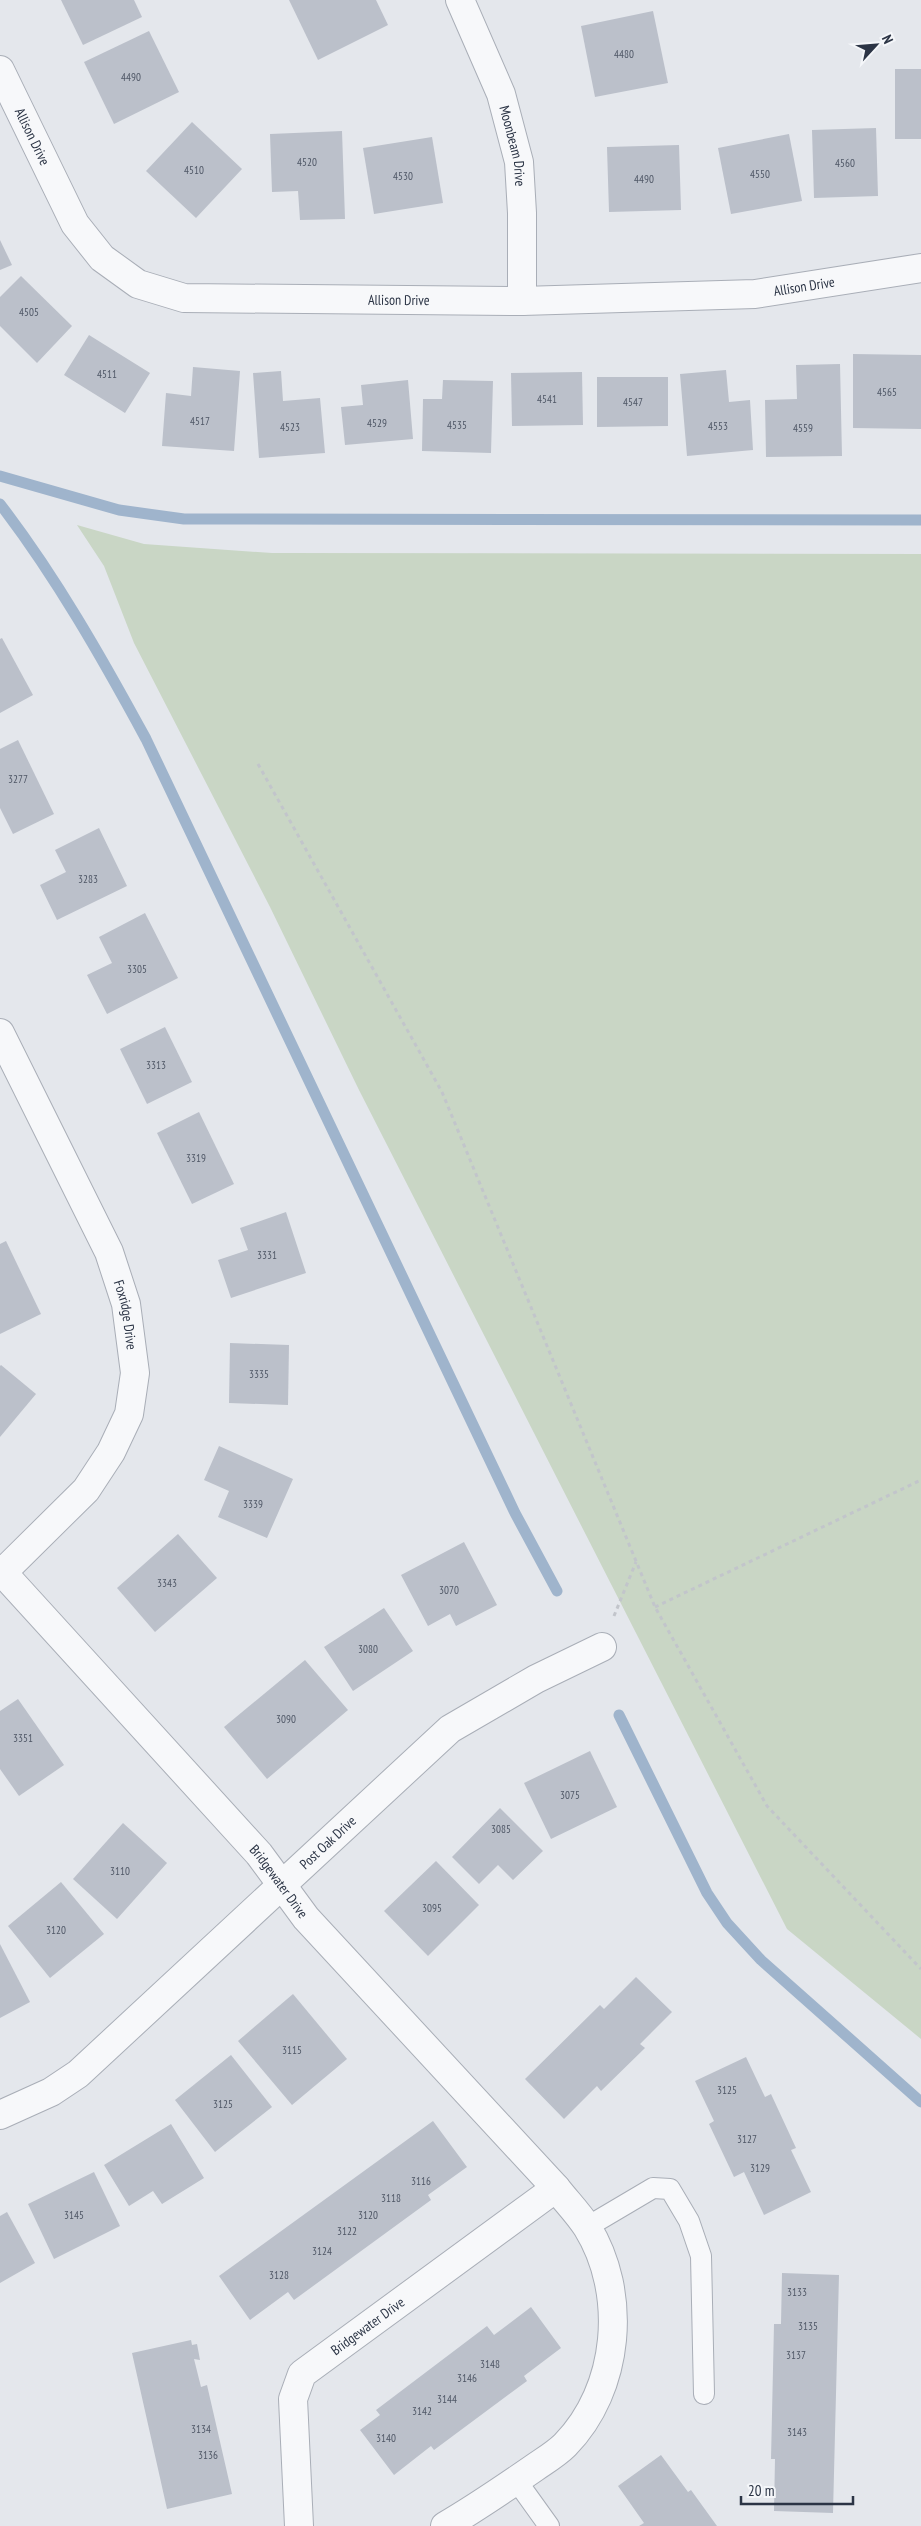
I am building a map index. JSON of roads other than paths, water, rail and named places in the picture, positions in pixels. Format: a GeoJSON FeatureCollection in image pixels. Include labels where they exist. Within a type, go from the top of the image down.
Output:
{"type":"FeatureCollection","features":[{"type":"Feature","properties":{"kind":"street","name":"Moonbeam Drive"},"geometry":{"type":"LineString","coordinates":[[460,0],[501,94],[519,162],[522,213],[522,301]]}},
{"type":"Feature","properties":{"kind":"street","name":"Allison Drive"},"geometry":{"type":"LineString","coordinates":[[0,70],[76,224],[102,258],[138,284],[184,298],[522,301],[756,294],[921,268]]}},
{"type":"Feature","properties":{"kind":"street","name":"Foxridge Drive"},"geometry":{"type":"LineString","coordinates":[[0,1033],[109,1252],[126,1304],[134,1373],[129,1414],[111,1452],[86,1490],[1,1574]]}},
{"type":"Feature","properties":{"kind":"street","name":"Bridgewater Drive"},"geometry":{"type":"LineString","coordinates":[[1,1574],[259,1854],[306,1918],[556,2188],[587,2227],[608,2274],[614,2323],[607,2366],[593,2408],[564,2446],[445,2526]]}},
{"type":"Feature","properties":{"kind":"street","name":"Post Oak Drive"},"geometry":{"type":"LineString","coordinates":[[0,2115],[51,2092],[78,2074],[450,1729],[520,1688],[602,1647]]}},
{"type":"Feature","properties":{"kind":"street","name":"Bridgewater Drive"},"geometry":{"type":"LineString","coordinates":[[299,2526],[292,2399],[302,2374],[556,2188]]}},
{"type":"Feature","properties":{"kind":"lane"},"geometry":{"type":"LineString","coordinates":[[587,2227],[653,2188],[670,2189],[689,2221],[701,2256],[704,2394]]}},
{"type":"Feature","properties":{"kind":"lane"},"geometry":{"type":"LineString","coordinates":[[516,2480],[549,2526]]}},
{"type":"Feature","properties":{"kind":"waterway"},"geometry":{"type":"LineString","coordinates":[[0,476],[119,510],[184,519],[921,520]]}},
{"type":"Feature","properties":{"kind":"waterway"},"geometry":{"type":"LineString","coordinates":[[0,504],[59,589],[146,739],[515,1513],[557,1591]]}},
{"type":"Feature","properties":{"kind":"waterway"},"geometry":{"type":"LineString","coordinates":[[619,1715],[707,1893],[727,1923],[761,1960],[921,2102]]}}]}
